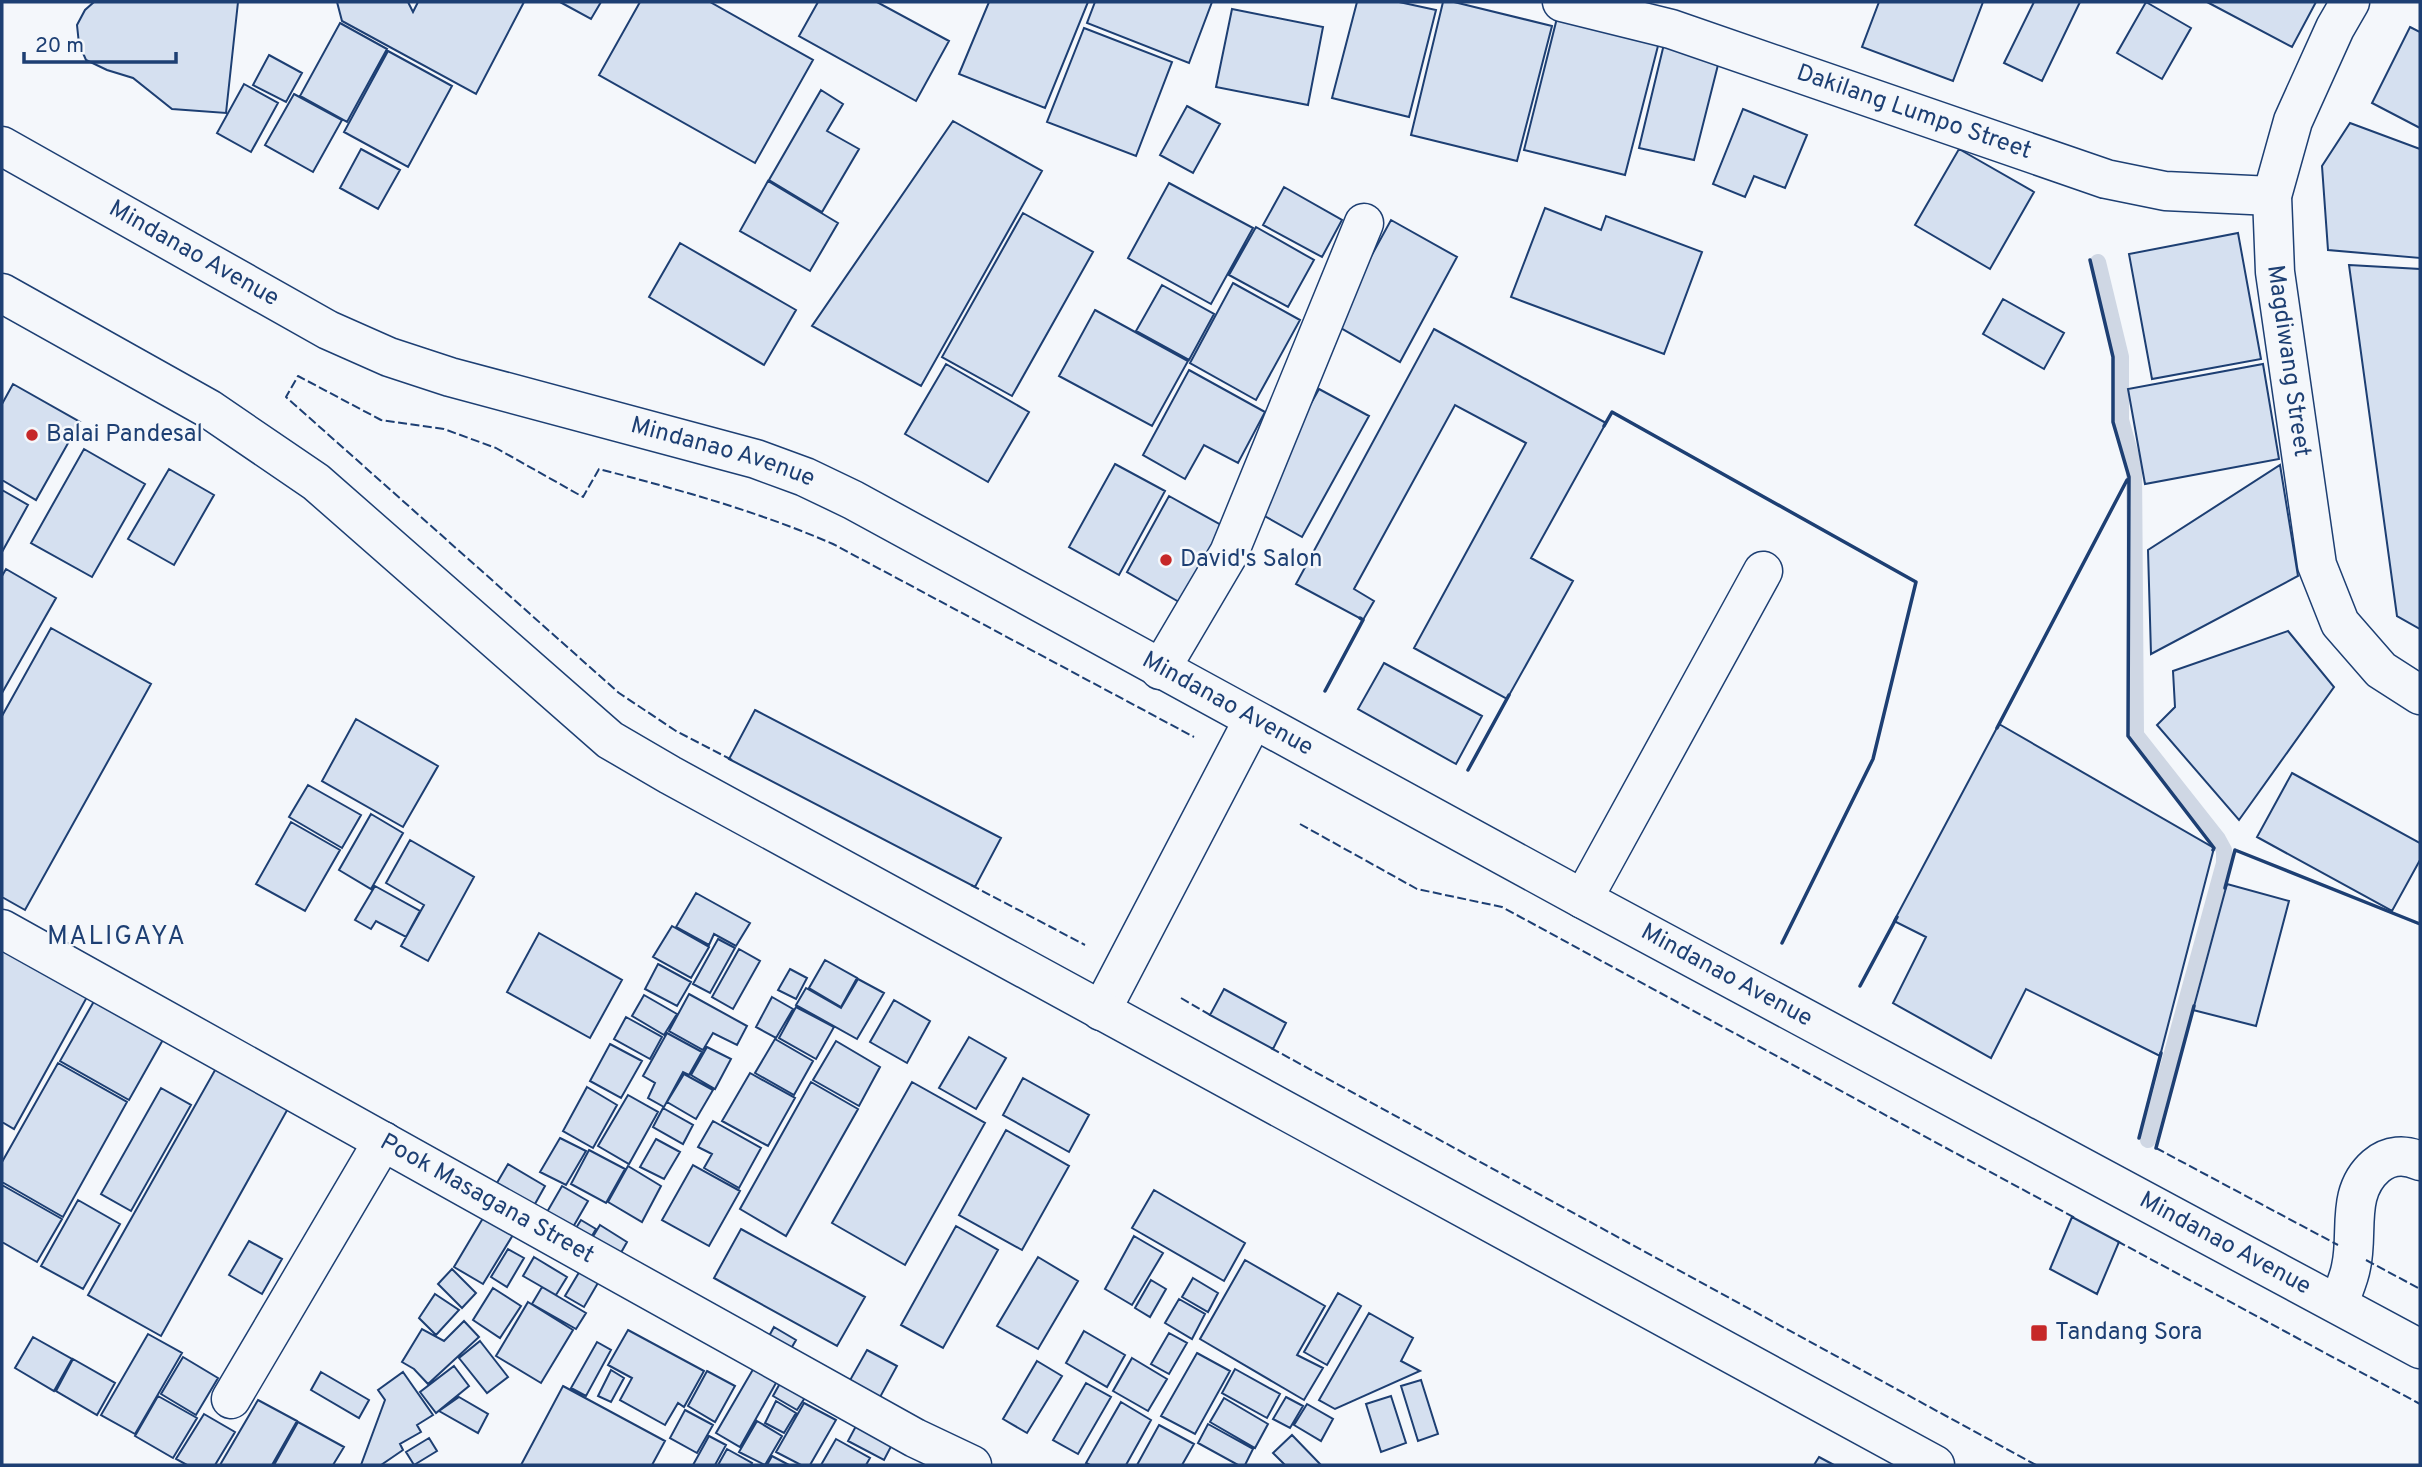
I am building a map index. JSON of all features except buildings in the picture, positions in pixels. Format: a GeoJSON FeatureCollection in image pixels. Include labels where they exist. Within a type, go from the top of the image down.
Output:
{"type":"FeatureCollection","features":[{"type":"Feature","properties":{"kind":"main road","name":"Dakilang Lumpo Street"},"geometry":{"type":"LineString","coordinates":[[1562,2],[1671,29],[2106,179],[2165,191],[2272,196]]}},
{"type":"Feature","properties":{"kind":"main road","name":"Magdiwang Street"},"geometry":{"type":"LineString","coordinates":[[2350,2],[2334,28],[2293,121],[2272,196],[2275,272],[2317,565],[2340,623],[2381,670],[2420,695]]}},
{"type":"Feature","properties":{"kind":"main road","name":"Mindanao Avenue"},"geometry":{"type":"LineString","coordinates":[[2,146],[270,298],[389,357],[450,377],[756,458],[853,500],[1160,670],[2420,1349]]}},
{"type":"Feature","properties":{"kind":"main road"},"geometry":{"type":"LineString","coordinates":[[1160,670],[1229,553],[1364,223]]}},
{"type":"Feature","properties":{"kind":"main road"},"geometry":{"type":"LineString","coordinates":[[2,293],[209,409],[316,482],[610,740],[1101,1011],[1936,1465]]}},
{"type":"Feature","properties":{"kind":"main road"},"geometry":{"type":"LineString","coordinates":[[1583,899],[1763,571]]}},
{"type":"Feature","properties":{"kind":"main road"},"geometry":{"type":"LineString","coordinates":[[1101,1011],[1253,720]]}},
{"type":"Feature","properties":{"kind":"main road","name":"Pook Masagana Street"},"geometry":{"type":"LineString","coordinates":[[2,929],[890,1425],[972,1465]]}},
{"type":"Feature","properties":{"kind":"main road"},"geometry":{"type":"LineString","coordinates":[[231,1399],[383,1141]]}},
{"type":"Feature","properties":{"kind":"main road"},"geometry":{"type":"LineString","coordinates":[[2339,1303],[2351,1268],[2357,1190],[2366,1174],[2384,1159],[2408,1156],[2420,1161]]}},
{"type":"Feature","properties":{"kind":"waterway"},"geometry":{"type":"LineString","coordinates":[[2098,262],[2121,357],[2121,420],[2134,466],[2136,735],[2224,850],[2224,863],[2148,1140]]}},
{"type":"Feature","properties":{"kind":"fence"},"geometry":{"type":"LineString","coordinates":[[732,760],[676,731],[619,693],[286,397],[298,376],[381,420],[444,429],[496,448],[583,497],[599,469],[718,502],[804,532],[833,544],[1194,737]]}},
{"type":"Feature","properties":{"kind":"fence"},"geometry":{"type":"LineString","coordinates":[[1300,824],[1417,889],[1502,907],[2077,1219]]}},
{"type":"Feature","properties":{"kind":"fence"},"geometry":{"type":"LineString","coordinates":[[971,885],[1085,945]]}},
{"type":"Feature","properties":{"kind":"fence"},"geometry":{"type":"LineString","coordinates":[[1181,998],[1212,1016]]}},
{"type":"Feature","properties":{"kind":"fence"},"geometry":{"type":"LineString","coordinates":[[1271,1048],[2036,1465]]}},
{"type":"Feature","properties":{"kind":"fence"},"geometry":{"type":"LineString","coordinates":[[2156,1148],[2338,1245]]}},
{"type":"Feature","properties":{"kind":"fence"},"geometry":{"type":"LineString","coordinates":[[2117,1241],[2420,1404]]}},
{"type":"Feature","properties":{"kind":"fence"},"geometry":{"type":"LineString","coordinates":[[2366,1260],[2420,1289]]}},
{"type":"Feature","properties":{"kind":"wall"},"geometry":{"type":"LineString","coordinates":[[2090,260],[2113,357],[2113,422],[2129,477],[2128,736],[2213,850]]}},
{"type":"Feature","properties":{"kind":"wall"},"geometry":{"type":"LineString","coordinates":[[1604,426],[1612,412],[1916,582],[1873,759],[1782,943]]}},
{"type":"Feature","properties":{"kind":"wall"},"geometry":{"type":"LineString","coordinates":[[1997,728],[2127,480]]}},
{"type":"Feature","properties":{"kind":"wall"},"geometry":{"type":"LineString","coordinates":[[1325,691],[1363,620],[1360,618]]}},
{"type":"Feature","properties":{"kind":"wall"},"geometry":{"type":"LineString","coordinates":[[1468,770],[1509,695]]}},
{"type":"Feature","properties":{"kind":"wall"},"geometry":{"type":"LineString","coordinates":[[2225,888],[2235,850],[2420,924]]}},
{"type":"Feature","properties":{"kind":"wall"},"geometry":{"type":"LineString","coordinates":[[1860,986],[1897,917]]}},
{"type":"Feature","properties":{"kind":"wall"},"geometry":{"type":"LineString","coordinates":[[2156,1148],[2194,1006]]}},
{"type":"Feature","properties":{"kind":"wall"},"geometry":{"type":"LineString","coordinates":[[2139,1138],[2161,1053]]}},
{"type":"Feature","properties":{"kind":"place","name":"Balai Pandesal"},"geometry":{"type":"Point","coordinates":[32,435]}},
{"type":"Feature","properties":{"kind":"place","name":"David's Salon"},"geometry":{"type":"Point","coordinates":[1166,560]}},
{"type":"Feature","properties":{"kind":"place","name":"Tandang Sora"},"geometry":{"type":"Point","coordinates":[2039,1333]}},
{"type":"Feature","properties":{"kind":"district","name":"MALIGAYA"},"geometry":{"type":"Point","coordinates":[117,937]}}]}
